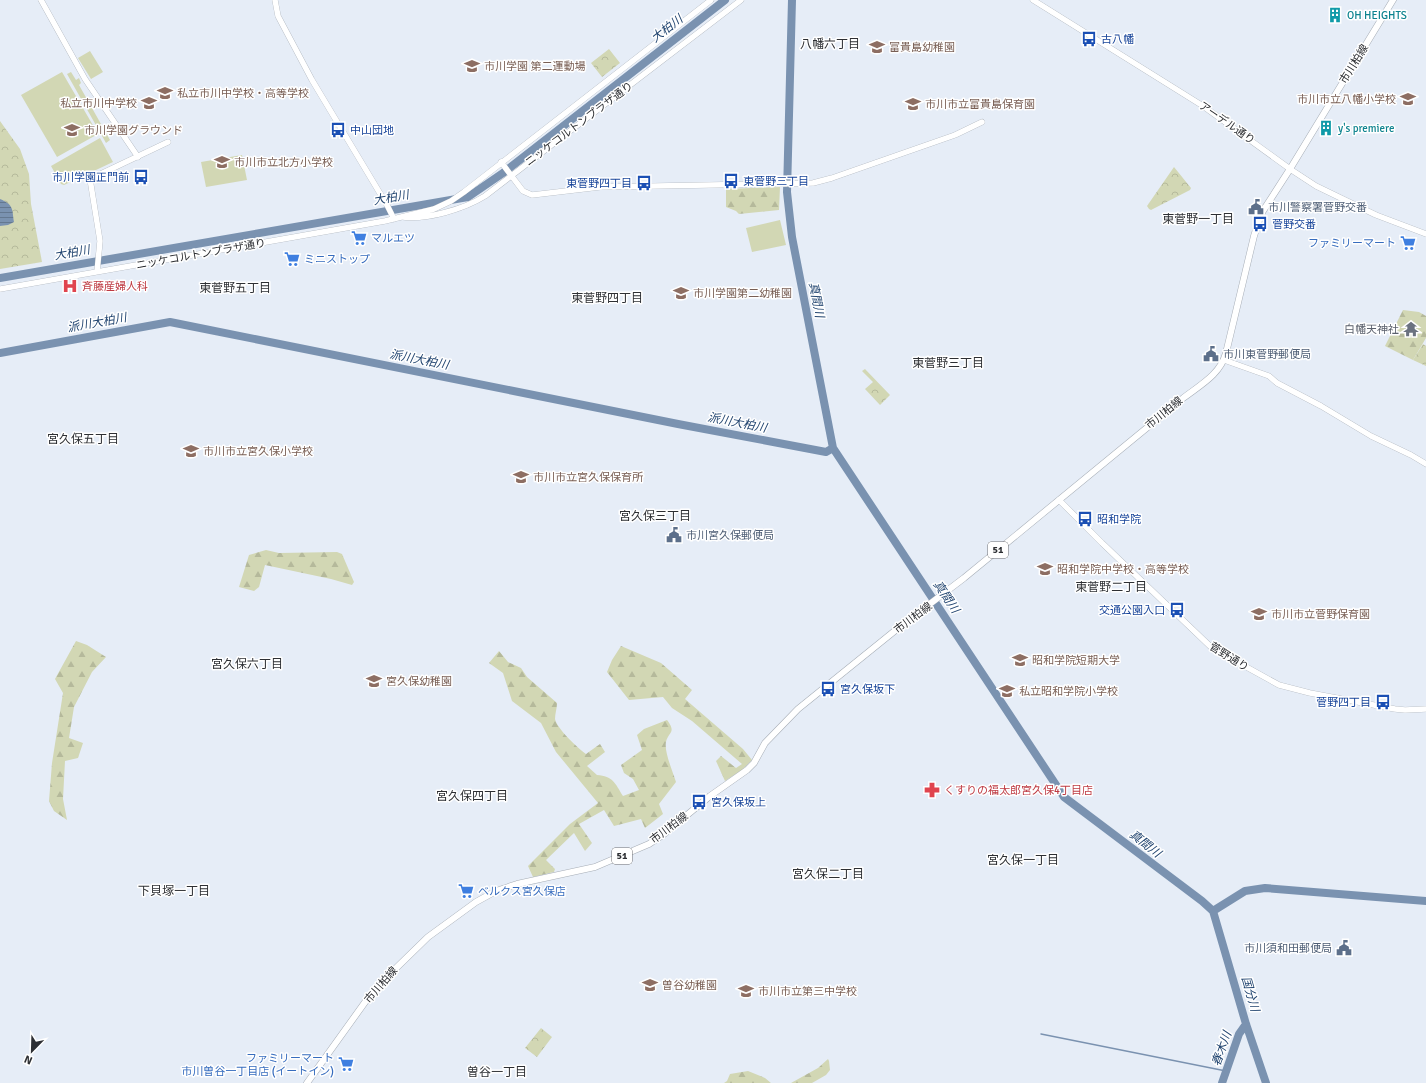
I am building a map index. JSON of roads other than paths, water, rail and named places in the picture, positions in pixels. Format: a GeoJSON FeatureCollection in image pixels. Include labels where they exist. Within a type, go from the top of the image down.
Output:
{"type":"FeatureCollection","features":[{"type":"Feature","properties":{"kind":"main road","name":"市川柏線"},"geometry":{"type":"LineString","coordinates":[[307,1083],[368,998],[411,953],[433,934],[476,902],[496,891],[517,884],[595,867],[657,840],[710,796],[747,770],[754,763],[765,743],[798,709],[934,602],[1216,372],[1224,360],[1257,225],[1266,204],[1290,169],[1393,0]]}},
{"type":"Feature","properties":{"kind":"street"},"geometry":{"type":"LineString","coordinates":[[41,0],[85,79],[138,157]]}},
{"type":"Feature","properties":{"kind":"street"},"geometry":{"type":"LineString","coordinates":[[275,0],[278,16],[312,80],[393,216]]}},
{"type":"Feature","properties":{"kind":"street","name":"ニッケコルトンプラザ通り"},"geometry":{"type":"LineString","coordinates":[[403,217],[443,205],[458,196],[711,0]]}},
{"type":"Feature","properties":{"kind":"street","name":"ニッケコルトンプラザ通り"},"geometry":{"type":"LineString","coordinates":[[0,289],[97,269],[393,216],[411,218],[463,208],[485,196],[511,174],[741,0]]}},
{"type":"Feature","properties":{"kind":"street","name":"アーデル通り"},"geometry":{"type":"LineString","coordinates":[[1033,0],[1198,103],[1316,186],[1360,208],[1426,234]]}},
{"type":"Feature","properties":{"kind":"street"},"geometry":{"type":"LineString","coordinates":[[502,163],[523,191],[532,195],[600,187],[818,183],[955,135],[982,122]]}},
{"type":"Feature","properties":{"kind":"street"},"geometry":{"type":"LineString","coordinates":[[97,269],[99,256],[99,234],[90,179],[168,142]]}},
{"type":"Feature","properties":{"kind":"street"},"geometry":{"type":"LineString","coordinates":[[1224,360],[1269,376],[1278,383],[1371,436],[1411,455],[1426,464]]}},
{"type":"Feature","properties":{"kind":"street","name":"菅野通り"},"geometry":{"type":"LineString","coordinates":[[1059,500],[1212,648],[1247,668],[1279,685],[1310,693],[1395,709],[1426,709]]}},
{"type":"Feature","properties":{"kind":"water"},"geometry":{"type":"Polygon","coordinates":[[[0,199],[8,203],[12,208],[14,222],[8,225],[0,226],[0,199]]]}},
{"type":"Feature","properties":{"kind":"waterway","name":"大柏川"},"geometry":{"type":"LineString","coordinates":[[0,278],[468,197],[503,173],[725,0]]}},
{"type":"Feature","properties":{"kind":"waterway","name":"真間川"},"geometry":{"type":"LineString","coordinates":[[792,0],[787,192],[792,237],[833,448],[1064,797],[1202,901],[1213,911],[1246,1024],[1266,1083]]}},
{"type":"Feature","properties":{"kind":"waterway","name":"派川大柏川"},"geometry":{"type":"LineString","coordinates":[[0,353],[170,322],[678,424],[826,452],[833,448]]}},
{"type":"Feature","properties":{"kind":"waterway","name":"真間川"},"geometry":{"type":"LineString","coordinates":[[1213,911],[1245,891],[1265,888],[1426,901]]}},
{"type":"Feature","properties":{"kind":"waterway","name":"春木川"},"geometry":{"type":"LineString","coordinates":[[1222,1083],[1239,1034],[1246,1024]]}},
{"type":"Feature","properties":{"kind":"waterway"},"geometry":{"type":"LineString","coordinates":[[1041,1034],[1226,1071]]}},
{"type":"Feature","properties":{"kind":"place","name":"OH HEIGHTS"},"geometry":{"type":"Point","coordinates":[1335,15]}},
{"type":"Feature","properties":{"kind":"place","name":"古八幡"},"geometry":{"type":"Point","coordinates":[1089,39]}},
{"type":"Feature","properties":{"kind":"place","name":"富貴島幼稚園"},"geometry":{"type":"Point","coordinates":[877,47]}},
{"type":"Feature","properties":{"kind":"place","name":"市川学園 第二運動場"},"geometry":{"type":"Point","coordinates":[472,66]}},
{"type":"Feature","properties":{"kind":"place","name":"私立市川中学校・高等学校"},"geometry":{"type":"Point","coordinates":[165,93]}},
{"type":"Feature","properties":{"kind":"place","name":"市川市立八幡小学校"},"geometry":{"type":"Point","coordinates":[1408,99]}},
{"type":"Feature","properties":{"kind":"place","name":"私立市川中学校"},"geometry":{"type":"Point","coordinates":[149,103]}},
{"type":"Feature","properties":{"kind":"place","name":"市川市立富貴島保育園"},"geometry":{"type":"Point","coordinates":[913,104]}},
{"type":"Feature","properties":{"kind":"place","name":"y's premiere"},"geometry":{"type":"Point","coordinates":[1326,128]}},
{"type":"Feature","properties":{"kind":"place","name":"市川学園グラウンド"},"geometry":{"type":"Point","coordinates":[72,130]}},
{"type":"Feature","properties":{"kind":"place","name":"中山団地"},"geometry":{"type":"Point","coordinates":[338,130]}},
{"type":"Feature","properties":{"kind":"place","name":"市川市立北方小学校"},"geometry":{"type":"Point","coordinates":[222,162]}},
{"type":"Feature","properties":{"kind":"place","name":"市川学園正門前"},"geometry":{"type":"Point","coordinates":[141,177]}},
{"type":"Feature","properties":{"kind":"place","name":"東菅野三丁目"},"geometry":{"type":"Point","coordinates":[731,181]}},
{"type":"Feature","properties":{"kind":"place","name":"東菅野四丁目"},"geometry":{"type":"Point","coordinates":[644,183]}},
{"type":"Feature","properties":{"kind":"place","name":"市川警察署菅野交番"},"geometry":{"type":"Point","coordinates":[1256,207]}},
{"type":"Feature","properties":{"kind":"place","name":"菅野交番"},"geometry":{"type":"Point","coordinates":[1260,224]}},
{"type":"Feature","properties":{"kind":"place","name":"マルエツ"},"geometry":{"type":"Point","coordinates":[359,238]}},
{"type":"Feature","properties":{"kind":"place","name":"ファミリーマート"},"geometry":{"type":"Point","coordinates":[1408,243]}},
{"type":"Feature","properties":{"kind":"place","name":"ミニストップ"},"geometry":{"type":"Point","coordinates":[292,259]}},
{"type":"Feature","properties":{"kind":"place","name":"斉藤産婦人科"},"geometry":{"type":"Point","coordinates":[70,286]}},
{"type":"Feature","properties":{"kind":"place","name":"市川学園第二幼稚園"},"geometry":{"type":"Point","coordinates":[681,293]}},
{"type":"Feature","properties":{"kind":"place","name":"白幡天神社"},"geometry":{"type":"Point","coordinates":[1411,329]}},
{"type":"Feature","properties":{"kind":"place","name":"市川東菅野郵便局"},"geometry":{"type":"Point","coordinates":[1211,354]}},
{"type":"Feature","properties":{"kind":"place","name":"市川市立宮久保小学校"},"geometry":{"type":"Point","coordinates":[191,451]}},
{"type":"Feature","properties":{"kind":"place","name":"市川市立宮久保保育所"},"geometry":{"type":"Point","coordinates":[521,477]}},
{"type":"Feature","properties":{"kind":"place","name":"昭和学院"},"geometry":{"type":"Point","coordinates":[1085,519]}},
{"type":"Feature","properties":{"kind":"place","name":"市川宮久保郵便局"},"geometry":{"type":"Point","coordinates":[674,535]}},
{"type":"Feature","properties":{"kind":"place","name":"昭和学院中学校・高等学校"},"geometry":{"type":"Point","coordinates":[1045,569]}},
{"type":"Feature","properties":{"kind":"place","name":"交通公園入口"},"geometry":{"type":"Point","coordinates":[1177,610]}},
{"type":"Feature","properties":{"kind":"place","name":"市川市立菅野保育園"},"geometry":{"type":"Point","coordinates":[1259,614]}},
{"type":"Feature","properties":{"kind":"place","name":"昭和学院短期大学"},"geometry":{"type":"Point","coordinates":[1020,660]}},
{"type":"Feature","properties":{"kind":"place","name":"宮久保幼稚園"},"geometry":{"type":"Point","coordinates":[374,681]}},
{"type":"Feature","properties":{"kind":"place","name":"宮久保坂下"},"geometry":{"type":"Point","coordinates":[828,689]}},
{"type":"Feature","properties":{"kind":"place","name":"私立昭和学院小学校"},"geometry":{"type":"Point","coordinates":[1007,691]}},
{"type":"Feature","properties":{"kind":"place","name":"菅野四丁目"},"geometry":{"type":"Point","coordinates":[1383,702]}},
{"type":"Feature","properties":{"kind":"place","name":"くすりの福太郎宮久保4丁目店"},"geometry":{"type":"Point","coordinates":[932,790]}},
{"type":"Feature","properties":{"kind":"place","name":"宮久保坂上"},"geometry":{"type":"Point","coordinates":[699,802]}},
{"type":"Feature","properties":{"kind":"place","name":"ベルクス宮久保店"},"geometry":{"type":"Point","coordinates":[466,891]}},
{"type":"Feature","properties":{"kind":"place","name":"市川須和田郵便局"},"geometry":{"type":"Point","coordinates":[1344,948]}},
{"type":"Feature","properties":{"kind":"place","name":"曽谷幼稚園"},"geometry":{"type":"Point","coordinates":[650,985]}},
{"type":"Feature","properties":{"kind":"place","name":"市川市立第三中学校"},"geometry":{"type":"Point","coordinates":[746,991]}},
{"type":"Feature","properties":{"kind":"place","name":"ファミリーマート 市川曽谷一丁目店 (イートイン)"},"geometry":{"type":"Point","coordinates":[346,1064]}},
{"type":"Feature","properties":{"kind":"district","name":"八幡六丁目"},"geometry":{"type":"Point","coordinates":[830,44]}},
{"type":"Feature","properties":{"kind":"district","name":"東菅野一丁目"},"geometry":{"type":"Point","coordinates":[1198,219]}},
{"type":"Feature","properties":{"kind":"district","name":"東菅野五丁目"},"geometry":{"type":"Point","coordinates":[235,288]}},
{"type":"Feature","properties":{"kind":"district","name":"東菅野四丁目"},"geometry":{"type":"Point","coordinates":[607,298]}},
{"type":"Feature","properties":{"kind":"district","name":"東菅野三丁目"},"geometry":{"type":"Point","coordinates":[948,363]}},
{"type":"Feature","properties":{"kind":"district","name":"宮久保五丁目"},"geometry":{"type":"Point","coordinates":[83,439]}},
{"type":"Feature","properties":{"kind":"district","name":"宮久保三丁目"},"geometry":{"type":"Point","coordinates":[655,516]}},
{"type":"Feature","properties":{"kind":"district","name":"東菅野二丁目"},"geometry":{"type":"Point","coordinates":[1111,587]}},
{"type":"Feature","properties":{"kind":"district","name":"宮久保六丁目"},"geometry":{"type":"Point","coordinates":[247,664]}},
{"type":"Feature","properties":{"kind":"district","name":"宮久保四丁目"},"geometry":{"type":"Point","coordinates":[472,796]}},
{"type":"Feature","properties":{"kind":"district","name":"宮久保一丁目"},"geometry":{"type":"Point","coordinates":[1023,860]}},
{"type":"Feature","properties":{"kind":"district","name":"宮久保二丁目"},"geometry":{"type":"Point","coordinates":[828,874]}},
{"type":"Feature","properties":{"kind":"district","name":"下貝塚一丁目"},"geometry":{"type":"Point","coordinates":[174,891]}},
{"type":"Feature","properties":{"kind":"district","name":"曽谷一丁目"},"geometry":{"type":"Point","coordinates":[497,1072]}},
{"type":"Feature","properties":{"kind":"water label","name":"国分川"},"geometry":{"type":"Point","coordinates":[1250,994]}}]}
